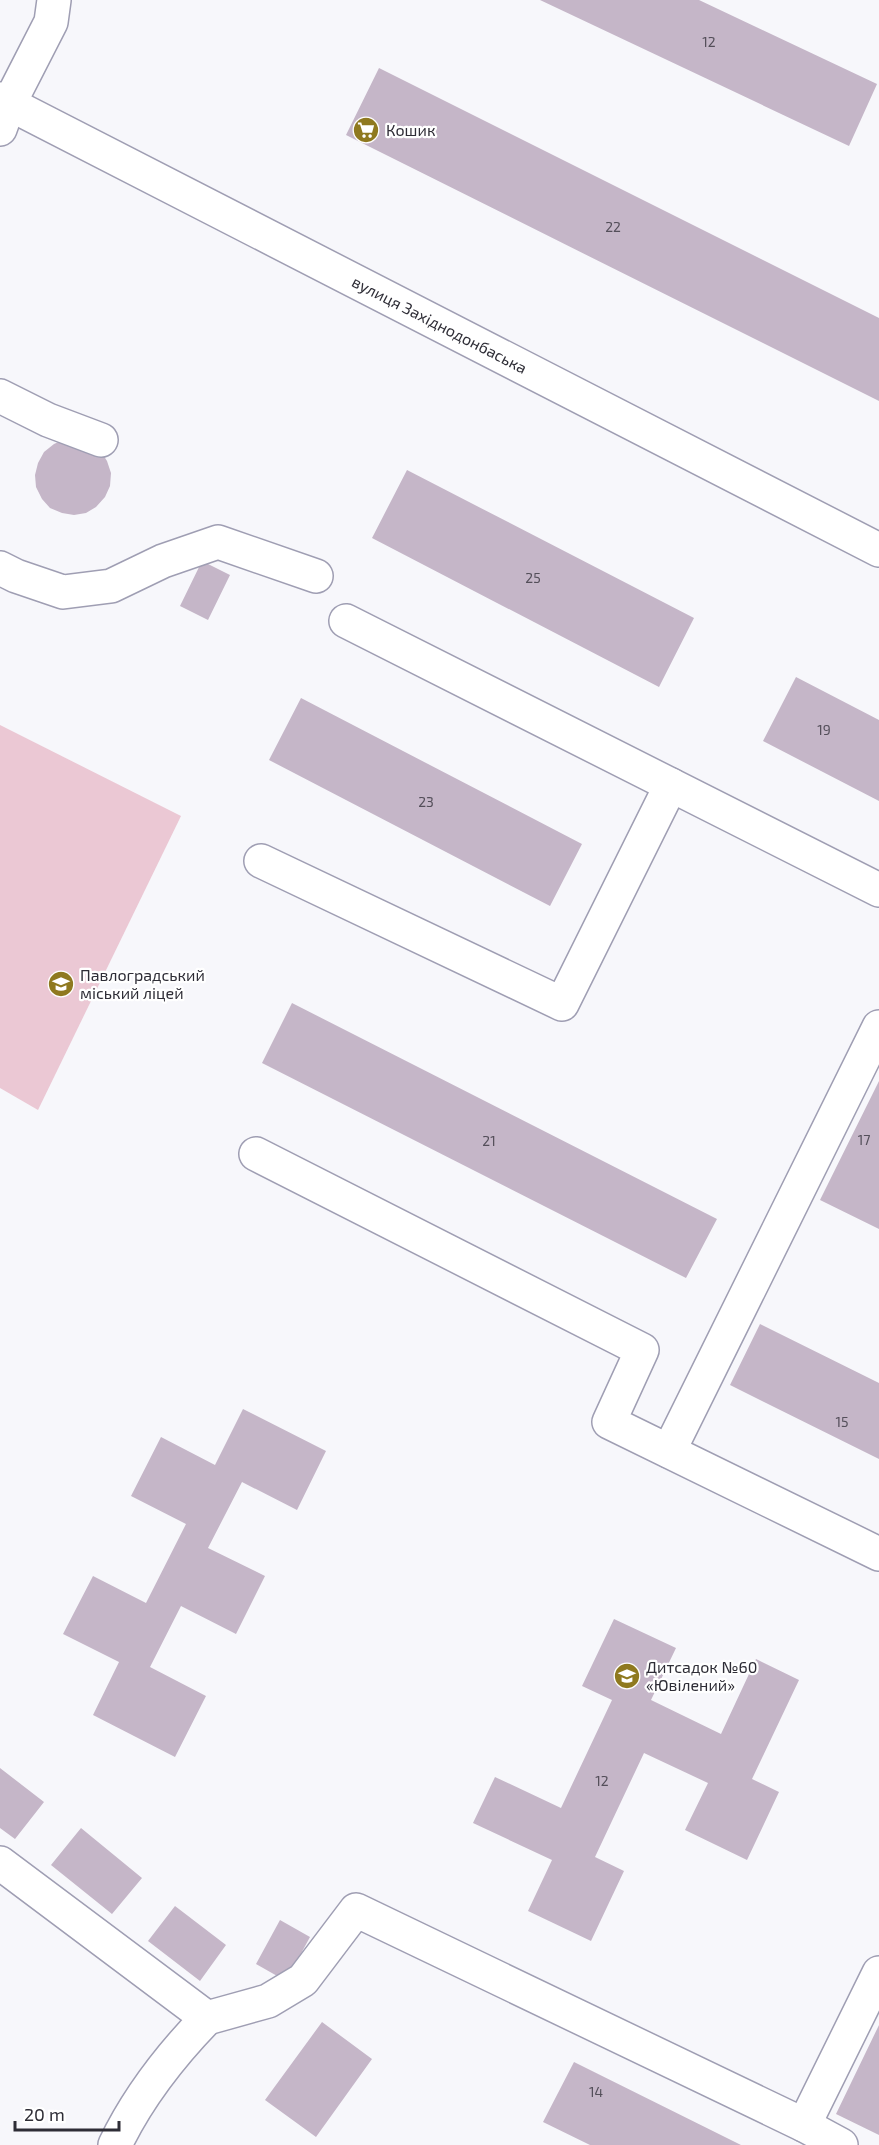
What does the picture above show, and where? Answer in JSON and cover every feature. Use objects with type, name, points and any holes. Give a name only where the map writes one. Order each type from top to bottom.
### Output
[{"type":"street","points":[[3,111],[51,22],[54,0]]},
{"type":"street","name":"вулиця Західнодонбаська","points":[[3,111],[879,550]]},
{"type":"street","points":[[0,396],[48,420],[101,440]]},
{"type":"street","points":[[0,568],[63,592],[111,586],[163,561],[218,542],[316,576]]},
{"type":"street","points":[[346,621],[879,890]]},
{"type":"street","points":[[261,861],[562,1004],[671,785]]},
{"type":"street","points":[[669,1451],[879,1027]]},
{"type":"street","points":[[256,1154],[642,1350],[609,1422],[879,1554]]},
{"type":"street","points":[[0,1863],[207,2018]]},
{"type":"street","points":[[115,2145],[130,2114],[169,2059],[207,2018],[267,2001],[303,1980],[356,1910],[804,2125],[841,2145]]},
{"type":"street","points":[[804,2125],[879,1973]]},
{"type":"shaded area","name":"Павлоградський міський ліцей","points":[[0,725],[181,816],[38,1110],[0,1088]]},
{"type":"building","points":[[540,0],[699,0],[877,84],[849,146]]},
{"type":"building","points":[[379,68],[879,318],[879,401],[346,135]]},
{"type":"building","points":[[65,439],[100,450],[111,473],[110,486],[105,497],[96,507],[86,513],[74,515],[50,508],[36,487],[35,475],[44,452]]},
{"type":"building","points":[[407,470],[694,618],[659,687],[372,538]]},
{"type":"building","points":[[202,561],[230,575],[208,620],[180,606]]},
{"type":"building","points":[[796,677],[879,720],[879,801],[763,741]]},
{"type":"building","points":[[301,698],[582,844],[550,906],[269,760]]},
{"type":"building","points":[[292,1003],[717,1219],[686,1278],[262,1063]]},
{"type":"building","points":[[879,1081],[879,1229],[820,1200]]},
{"type":"building","points":[[760,1324],[879,1383],[879,1459],[730,1385]]},
{"type":"building","points":[[243,1409],[326,1451],[297,1510],[242,1482],[208,1548],[265,1576],[236,1634],[181,1606],[150,1667],[206,1696],[175,1757],[93,1715],[119,1662],[63,1634],[93,1576],[146,1603],[186,1524],[131,1496],[161,1437],[215,1465]]},
{"type":"building","points":[[614,1619],[676,1648],[651,1700],[721,1734],[756,1659],[799,1680],[752,1779],[779,1792],[747,1860],[685,1830],[708,1783],[644,1753],[595,1857],[624,1871],[591,1941],[528,1911],[552,1860],[473,1823],[495,1777],[561,1808],[612,1700],[582,1686]]},
{"type":"building","points":[[0,1768],[44,1802],[15,1839],[0,1828]]},
{"type":"building","points":[[81,1828],[142,1878],[112,1914],[51,1865]]},
{"type":"building","points":[[175,1906],[226,1945],[200,1981],[148,1941]]},
{"type":"building","points":[[280,1920],[310,1937],[286,1981],[256,1964]]},
{"type":"building","points":[[322,2022],[372,2059],[316,2137],[265,2100]]},
{"type":"building","points":[[879,2025],[879,2135],[836,2114]]},
{"type":"building","points":[[574,2062],[741,2145],[590,2145],[543,2122]]},
{"type":"place","name":"Кошик","points":[[366,130]]},
{"type":"place","name":"Павлоградський міський ліцей","points":[[61,984]]},
{"type":"place","name":"Дитсадок №60 «Ювілений»","points":[[627,1676]]}]
